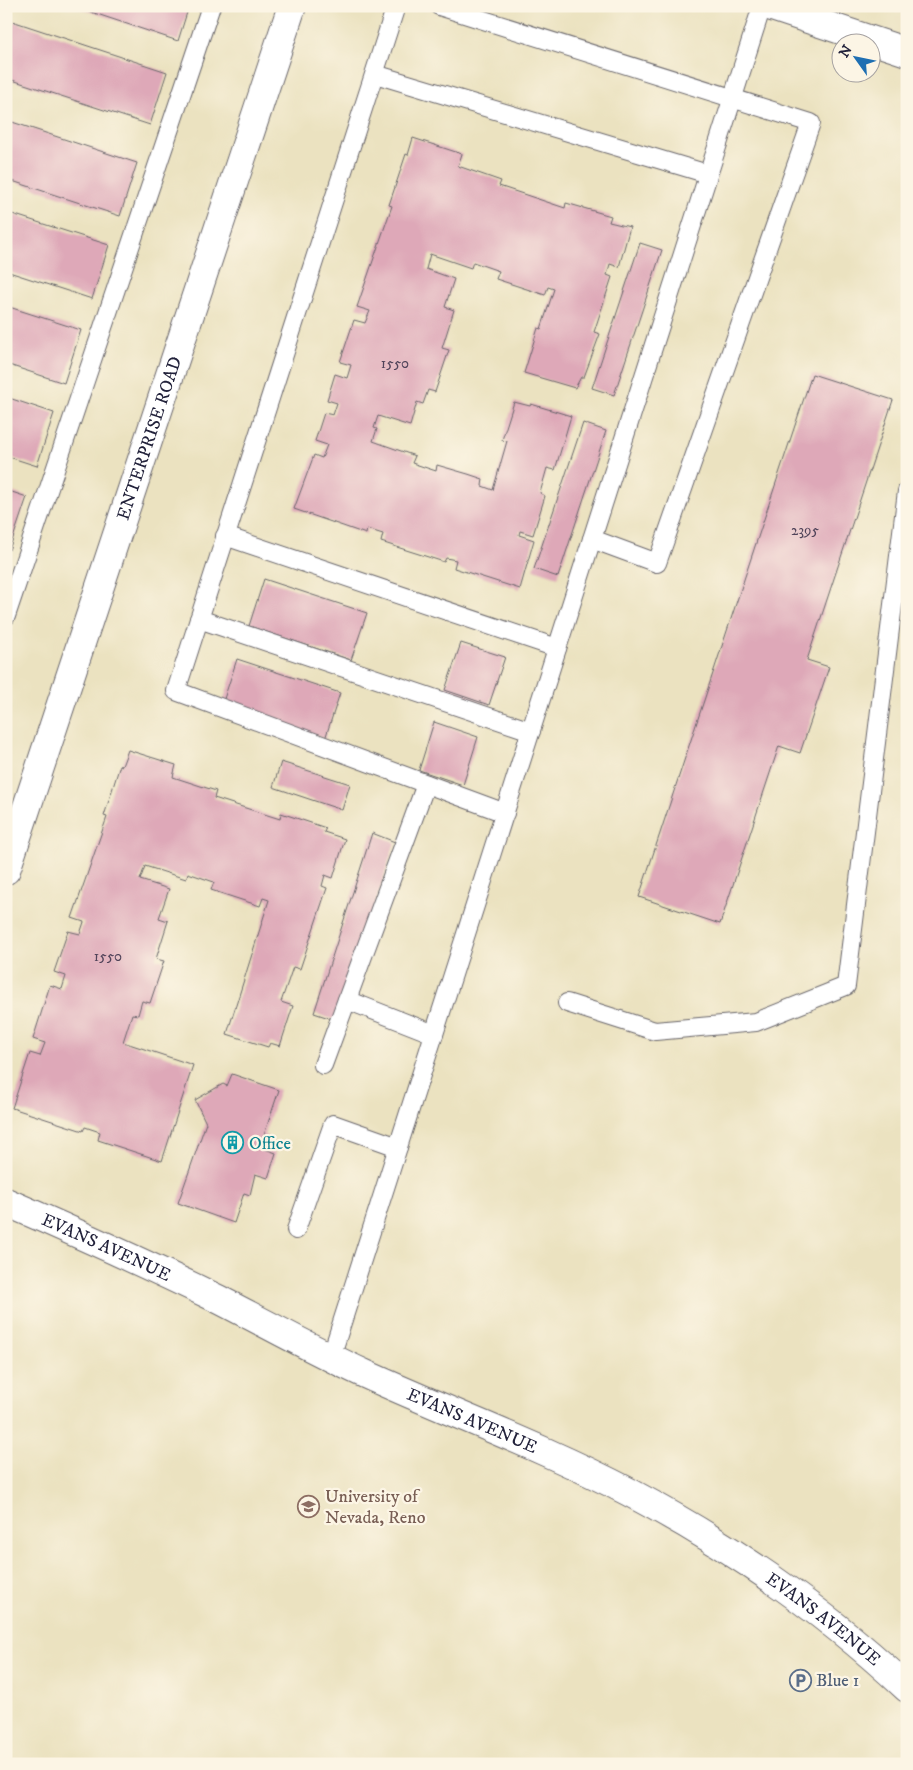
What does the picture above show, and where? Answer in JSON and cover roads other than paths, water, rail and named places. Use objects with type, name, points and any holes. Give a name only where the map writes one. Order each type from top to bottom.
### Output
[{"type":"street","name":"ENTERPRISE ROAD","points":[[6,870],[292,6]]},
{"type":"street","points":[[770,6],[907,52]]},
{"type":"street","name":"EVANS AVENUE","points":[[6,1202],[113,1249],[364,1374],[554,1456],[629,1493],[724,1548],[784,1588],[858,1646],[907,1688]]},
{"type":"lane","points":[[6,616],[211,6]]},
{"type":"lane","points":[[396,6],[176,691],[505,813]]},
{"type":"lane","points":[[439,6],[811,123],[658,563],[592,539]]},
{"type":"lane","points":[[331,1357],[762,6]]},
{"type":"lane","points":[[375,74],[708,174]]},
{"type":"lane","points":[[568,1003],[656,1031],[756,1022],[846,986],[907,491]]},
{"type":"lane","points":[[225,536],[557,648]]},
{"type":"lane","points":[[199,619],[531,731]]},
{"type":"lane","points":[[323,1065],[426,784]]},
{"type":"lane","points":[[347,1000],[434,1034]]},
{"type":"lane","points":[[296,1230],[333,1124],[398,1147]]},
{"type":"place","name":"Office","points":[[233,1143]]},
{"type":"place","name":"University of Nevada, Reno","points":[[309,1506]]},
{"type":"place","name":"Blue 1","points":[[800,1680]]}]
